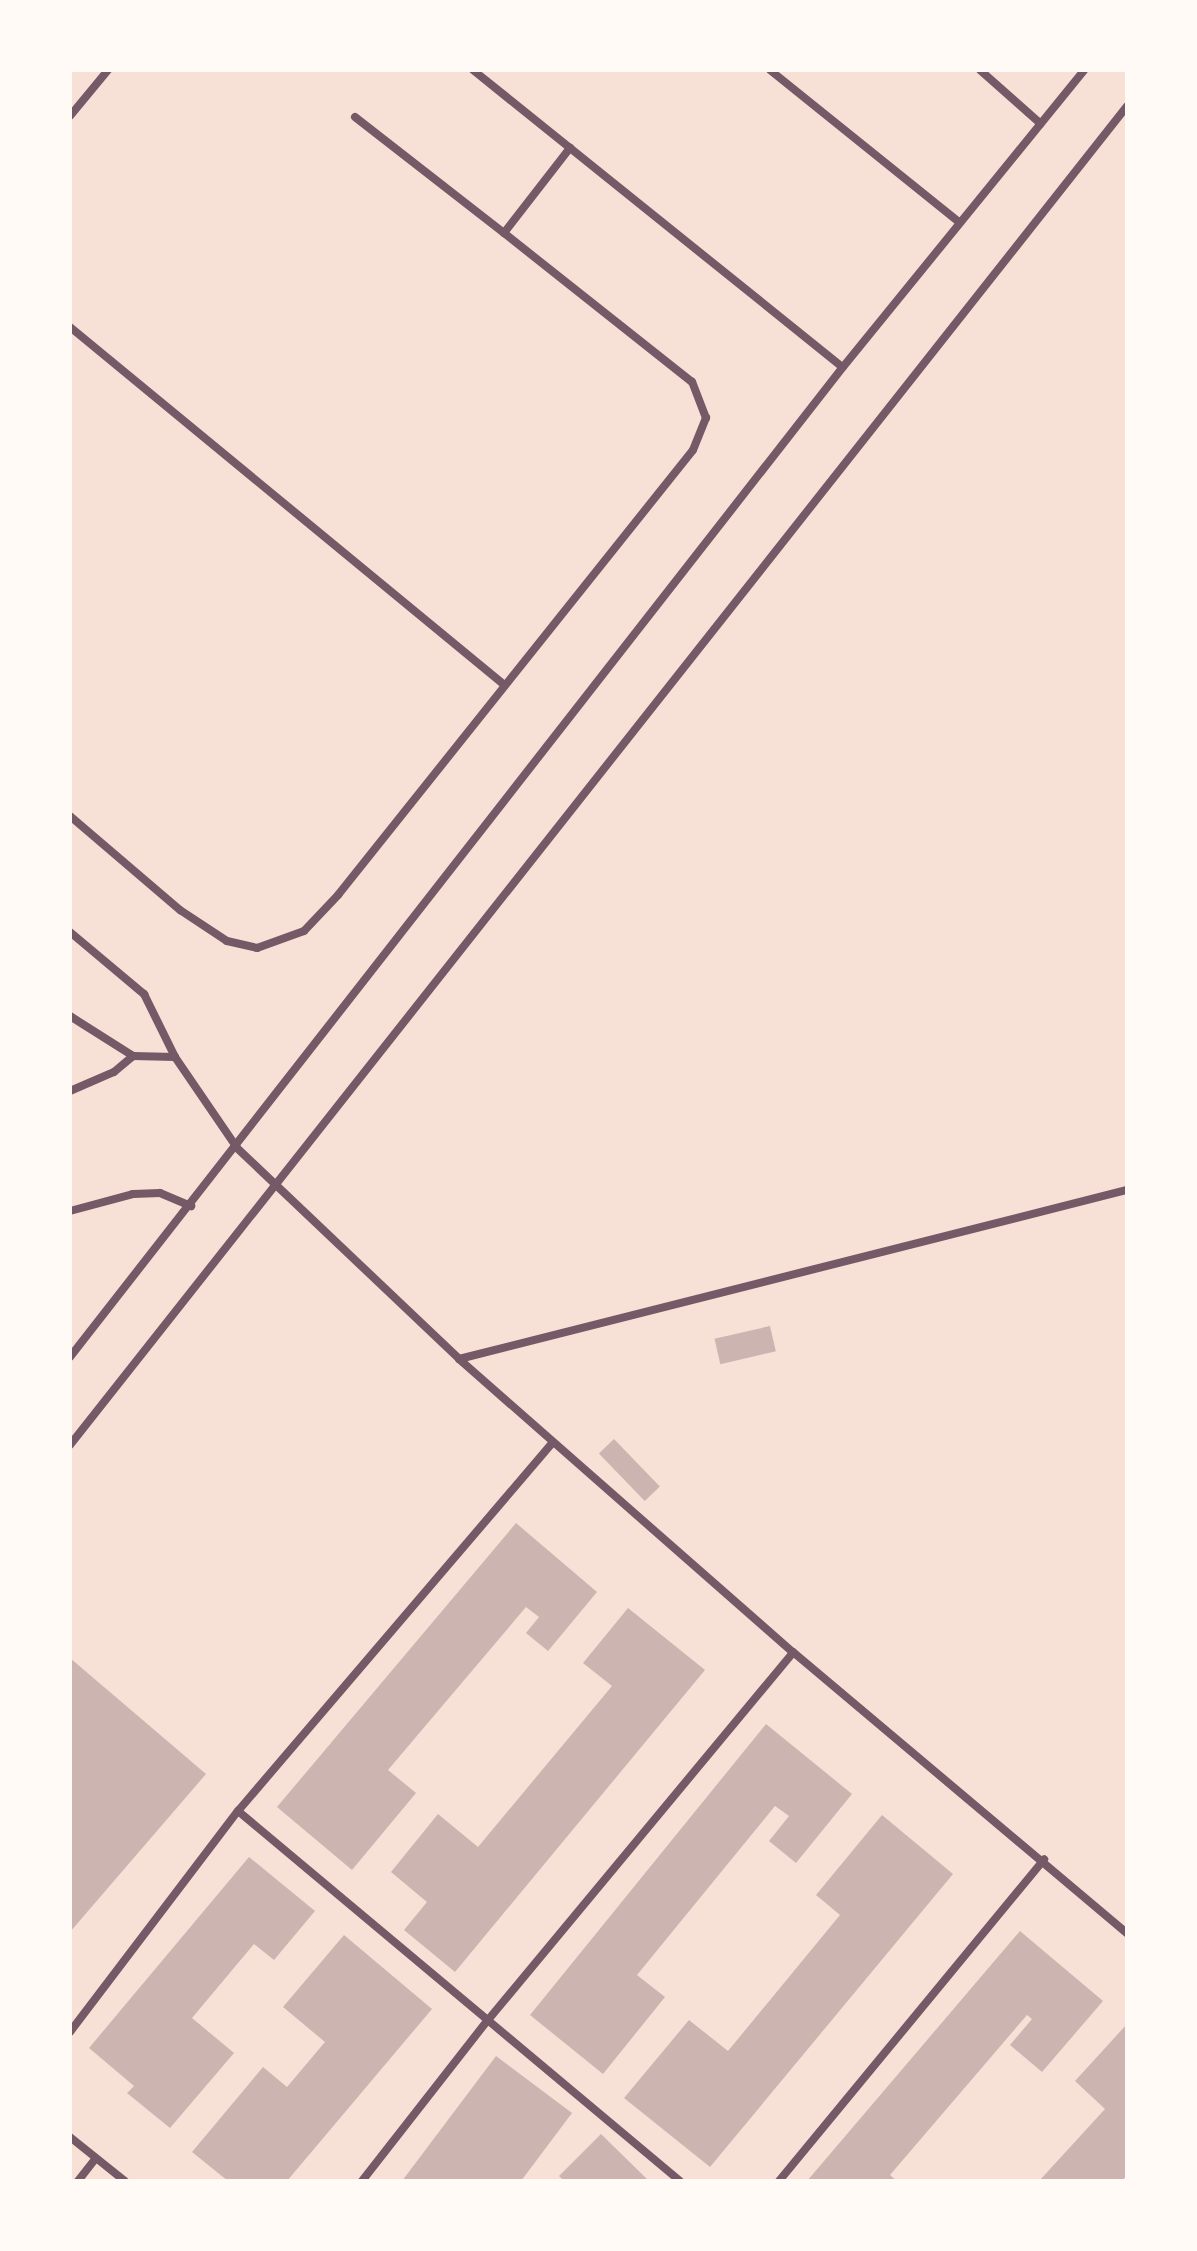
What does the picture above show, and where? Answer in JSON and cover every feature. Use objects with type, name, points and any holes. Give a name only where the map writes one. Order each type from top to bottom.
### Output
[{"type":"street","points":[[70,116],[108,70]]},
{"type":"street","points":[[473,70],[843,367]]},
{"type":"street","points":[[770,70],[959,222]]},
{"type":"street","points":[[980,70],[1041,124]]},
{"type":"street","points":[[70,1357],[237,1148],[843,367],[1084,70]]},
{"type":"street","points":[[70,1445],[276,1182],[603,775],[1127,106]]},
{"type":"street","points":[[70,816],[204,927],[245,948],[269,946],[304,931],[338,895],[502,683],[693,450],[706,418],[692,382],[669,359],[355,117]]},
{"type":"street","points":[[504,233],[570,148]]},
{"type":"street","points":[[70,327],[502,683]]},
{"type":"street","points":[[70,932],[144,994],[175,1057],[237,1148],[459,1359],[793,1652],[1044,1859],[1127,1933]]},
{"type":"street","points":[[70,1016],[133,1056],[175,1057]]},
{"type":"street","points":[[70,1091],[114,1072],[133,1056]]},
{"type":"street","points":[[459,1359],[1127,1190]]},
{"type":"street","points":[[70,1211],[133,1194],[160,1193],[191,1206]]},
{"type":"street","points":[[70,2032],[238,1811],[552,1443]]},
{"type":"street","points":[[362,2181],[488,2020],[793,1652]]},
{"type":"street","points":[[238,1811],[680,2181]]},
{"type":"street","points":[[779,2181],[1044,1859]]},
{"type":"street","points":[[70,2137],[125,2181]]},
{"type":"street","points":[[78,2181],[96,2158]]},
{"type":"building","points":[[770,1326],[776,1351],[720,1364],[714,1339]]},
{"type":"building","points":[[614,1439],[660,1486],[645,1501],[599,1454]]},
{"type":"building","points":[[516,1523],[597,1592],[548,1651],[526,1633],[539,1617],[526,1607],[388,1770],[416,1793],[352,1870],[277,1807]]},
{"type":"building","points":[[628,1608],[705,1670],[455,1972],[404,1930],[427,1902],[391,1872],[438,1814],[478,1847],[612,1686],[583,1663]]},
{"type":"building","points":[[70,1658],[206,1774],[70,1932]]},
{"type":"building","points":[[766,1724],[852,1794],[796,1863],[769,1841],[789,1816],[775,1806],[637,1975],[665,1997],[603,2074],[530,2015]]},
{"type":"building","points":[[882,1815],[953,1874],[710,2167],[624,2098],[689,2020],[728,2051],[840,1915],[816,1895]]},
{"type":"building","points":[[249,1857],[315,1911],[274,1960],[254,1944],[192,2018],[234,2053],[170,2128],[127,2093],[134,2086],[89,2048]]},
{"type":"building","points":[[1020,1931],[1103,2001],[1042,2072],[1010,2045],[1032,2019],[1027,2015],[890,2175],[897,2181],[807,2181]]},
{"type":"building","points":[[344,1935],[432,2009],[287,2181],[228,2181],[192,2152],[263,2067],[287,2087],[325,2042],[283,2007]]},
{"type":"building","points":[[1127,2024],[1127,2175],[1122,2181],[1039,2181],[1105,2109],[1075,2081]]},
{"type":"building","points":[[496,2056],[572,2113],[521,2181],[402,2181]]},
{"type":"building","points":[[601,2134],[649,2181],[564,2181],[559,2176]]}]
